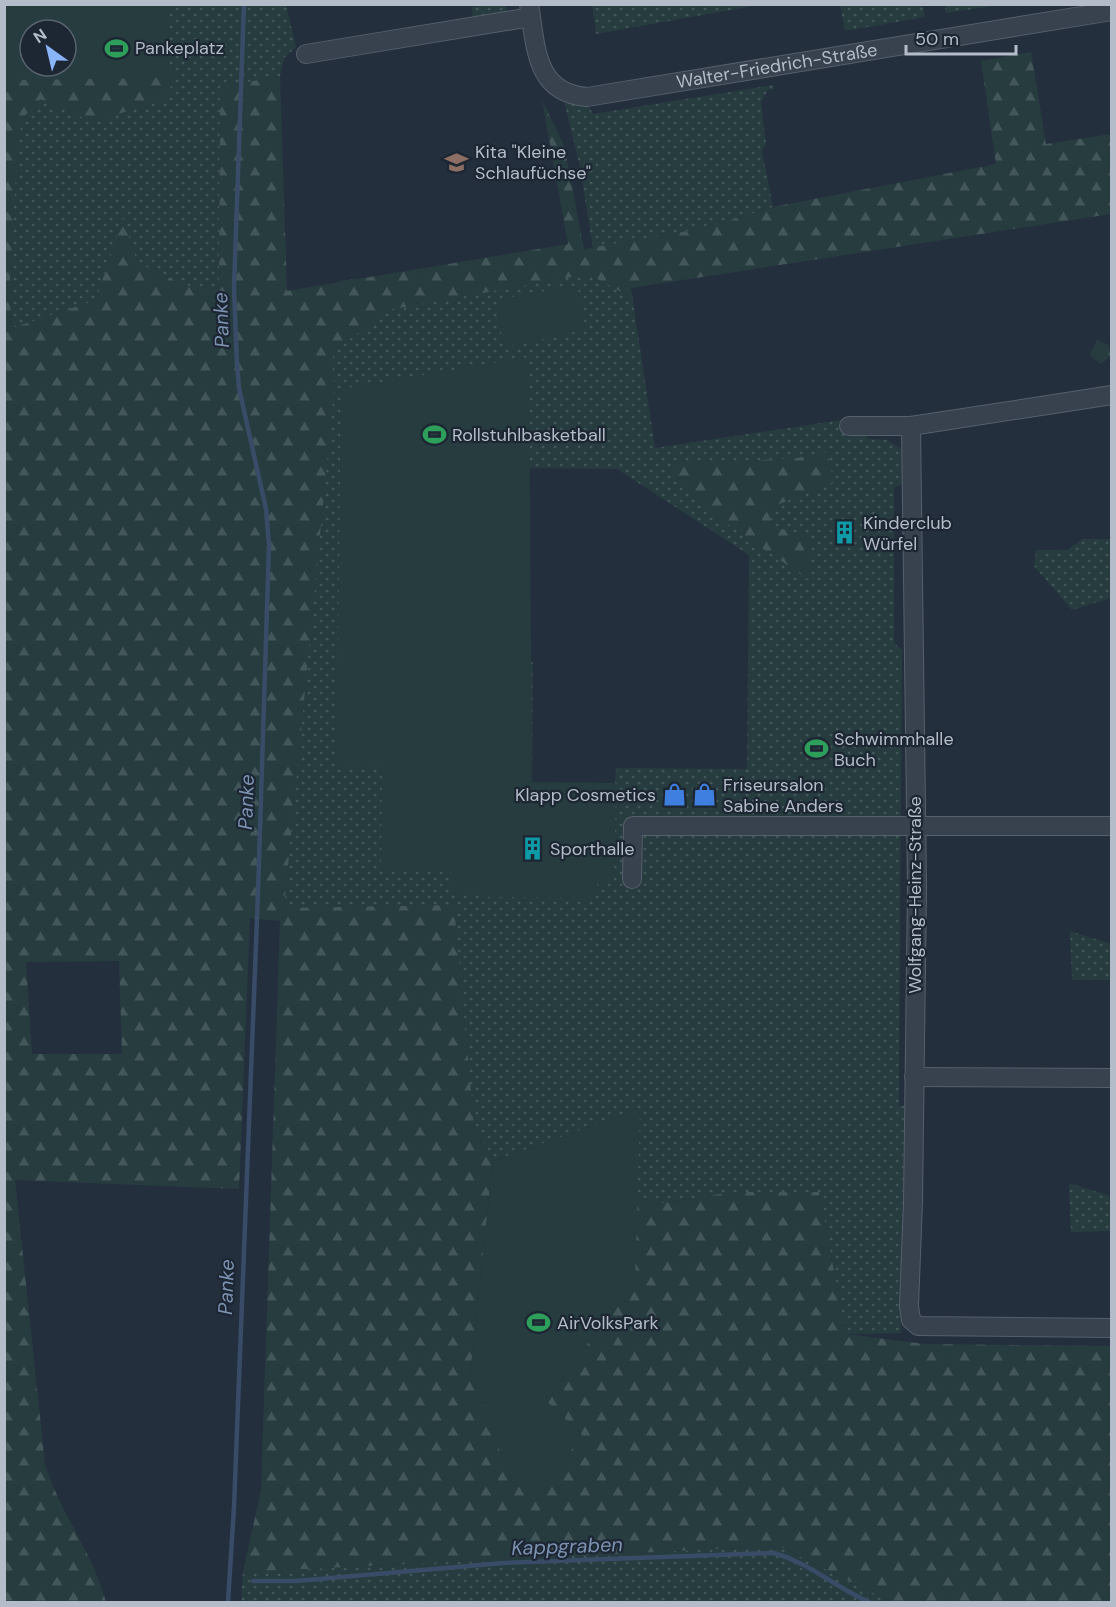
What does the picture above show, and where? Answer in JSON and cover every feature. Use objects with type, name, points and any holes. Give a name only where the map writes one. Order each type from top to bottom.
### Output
[{"type":"street","name":"Walter-Friedrich-Straße","points":[[306,54],[530,11],[546,77],[563,93],[588,97],[1112,11]]},
{"type":"street","points":[[849,426],[911,426],[1112,394]]},
{"type":"street","name":"Wolfgang-Heinz-Straße","points":[[911,426],[916,828],[909,1306],[911,1320],[918,1326],[1112,1328]]},
{"type":"street","points":[[632,879],[633,826],[916,828],[942,825],[1112,826]]},
{"type":"street","points":[[914,1077],[1112,1078]]},
{"type":"green space","points":[[592,4],[759,4],[759,5],[596,34]]},
{"type":"green space","points":[[945,4],[1000,4],[1000,5],[946,13]]},
{"type":"green space","points":[[4,5],[286,5],[296,47],[284,58],[280,76],[220,88],[219,289],[12,329],[4,195]]},
{"type":"green space","name":"Pankeplatz","points":[[4,5],[170,5],[168,70],[156,78],[5,80]]},
{"type":"green space","points":[[506,5],[507,12],[473,17],[472,7]]},
{"type":"green space","points":[[840,5],[923,5],[925,17],[845,31]]},
{"type":"green space","points":[[4,44],[18,56],[18,78],[78,78],[78,67],[154,69],[179,74],[162,100],[93,122],[40,99],[22,119],[17,154],[10,280],[11,323],[15,327],[96,300],[123,217],[137,262],[188,286],[209,290],[219,289],[220,87],[280,76],[287,291],[568,244],[542,100],[564,145],[584,249],[705,228],[773,207],[996,164],[981,61],[1031,52],[1046,144],[1111,134],[1111,214],[631,288],[627,295],[588,274],[388,310],[333,352],[334,390],[284,908],[454,905],[474,1124],[493,1161],[470,1376],[582,1435],[547,1402],[572,1364],[637,1195],[657,1204],[732,1192],[819,1192],[846,1334],[925,1344],[1111,1346],[1111,1602],[892,1602],[779,1546],[243,1572],[261,1490],[280,921],[250,918],[239,1189],[15,1180],[45,1464],[51,1482],[93,1567],[106,1602],[5,1602]],"holes":[[[119,961],[122,1054],[32,1054],[26,962]]]},
{"type":"green space","points":[[773,85],[774,89],[768,90],[761,102],[766,144],[762,151],[773,207],[705,228],[593,249],[580,167],[564,101],[587,103],[593,114]]},
{"type":"green space","points":[[570,253],[631,288],[655,448],[841,420],[859,420],[868,439],[887,440],[902,449],[903,484],[894,487],[894,643],[902,650],[899,1105],[904,1106],[901,1333],[846,1334],[819,1192],[732,1192],[656,1204],[637,1195],[639,1110],[493,1161],[474,1124],[455,923],[283,920],[339,281]],"holes":[[[527,468],[617,469],[749,555],[747,769],[616,768],[615,783],[532,783],[533,662],[524,661]]]},
{"type":"green space","points":[[574,286],[578,289],[585,325],[582,330],[518,345],[507,347],[503,345],[497,304],[499,299]]},
{"type":"green space","points":[[1097,340],[1109,345],[1110,348],[1109,356],[1100,364],[1090,355]]},
{"type":"green space","points":[[529,357],[532,782],[616,783],[614,883],[597,882],[599,894],[590,894],[590,898],[480,897],[479,893],[452,893],[452,870],[381,869],[382,766],[337,766],[341,389]]},
{"type":"green space","points":[[827,452],[834,482],[777,505],[769,524],[813,540],[808,579],[705,509],[678,484],[673,468],[683,461],[728,462],[797,458]]},
{"type":"green space","points":[[1083,539],[1111,539],[1111,598],[1072,610],[1034,566],[1036,550],[1067,550]]},
{"type":"green space","points":[[1070,931],[1111,944],[1111,980],[1072,980]]},
{"type":"green space","name":"AirVolksPark","points":[[640,1109],[635,1282],[572,1364],[547,1402],[582,1435],[549,1482],[512,1481],[470,1376],[493,1161]]},
{"type":"green space","points":[[1069,1183],[1110,1196],[1111,1231],[1071,1232]]},
{"type":"green space","points":[[779,1546],[892,1602],[241,1602],[243,1572]]},
{"type":"waterway","name":"Panke","points":[[228,1602],[234,1507],[258,893],[269,545],[266,509],[239,388],[237,364],[234,287],[244,4]]},
{"type":"waterway","name":"Kappgraben","points":[[253,1581],[296,1581],[503,1563],[774,1553],[811,1569],[869,1602]]},
{"type":"place","name":"Pankeplatz","points":[[117,48]]},
{"type":"place","name":"Kita \"Kleine Schlaufüchse\"","points":[[457,162]]},
{"type":"place","name":"Rollstuhlbasketball","points":[[434,435]]},
{"type":"place","name":"Kinderclub Würfel","points":[[845,533]]},
{"type":"place","name":"Schwimmhalle Buch","points":[[816,749]]},
{"type":"place","name":"Klapp Cosmetics","points":[[674,795]]},
{"type":"place","name":"Friseursalon Sabine Anders","points":[[705,795]]},
{"type":"place","name":"Sporthalle","points":[[532,849]]},
{"type":"place","name":"AirVolksPark","points":[[539,1323]]}]
